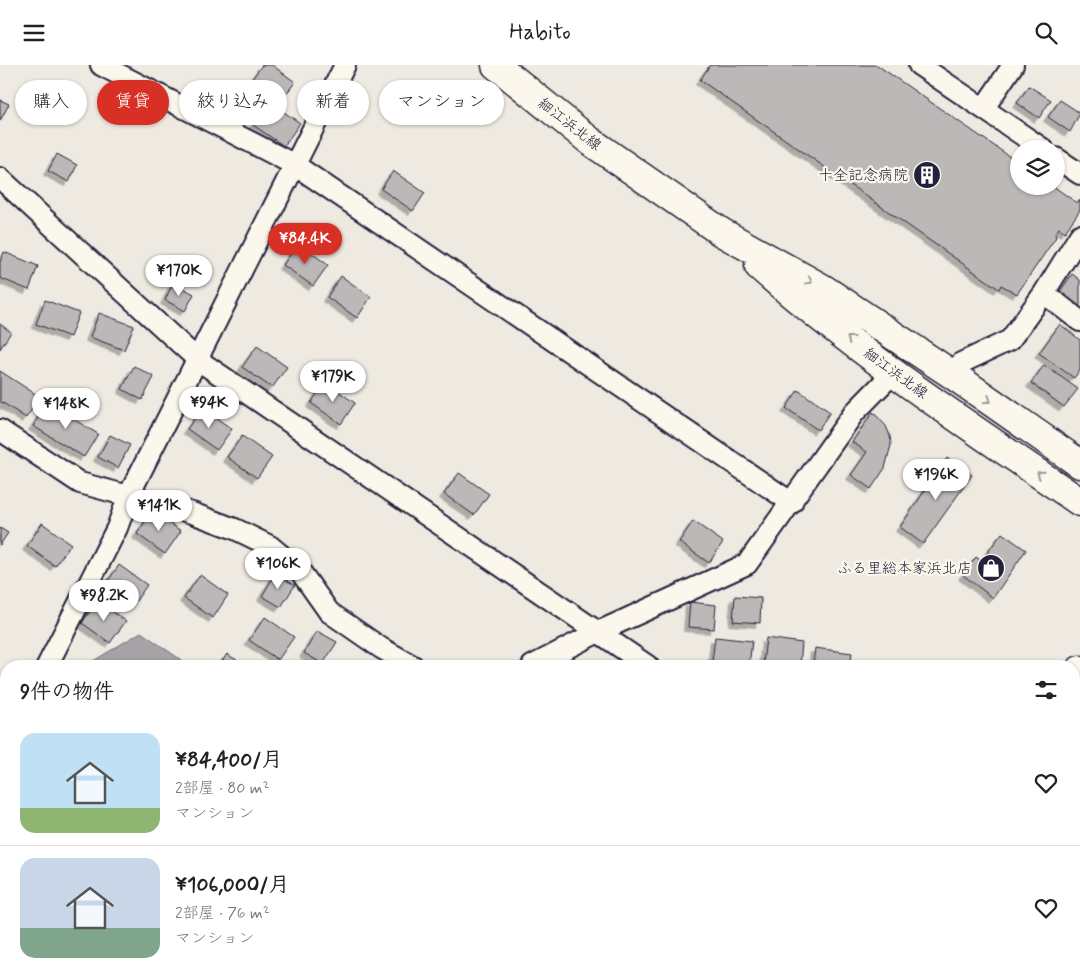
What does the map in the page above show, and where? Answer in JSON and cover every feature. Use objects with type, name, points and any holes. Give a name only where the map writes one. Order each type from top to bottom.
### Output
[{"type":"main road","name":"細江浜北線","points":[[496,65],[590,141],[721,232],[822,288],[953,375],[1080,464]]},
{"type":"main road","name":"細江浜北線","points":[[721,232],[793,296],[894,372],[1080,502]]},
{"type":"street","points":[[101,65],[295,165],[792,503]]},
{"type":"street","points":[[50,660],[117,528],[129,495],[345,65]]},
{"type":"street","points":[[919,65],[1030,140]]},
{"type":"street","points":[[984,108],[1013,65]]},
{"type":"street","points":[[1065,164],[1080,174]]},
{"type":"street","points":[[0,178],[198,360],[639,660]]},
{"type":"street","points":[[953,375],[961,363],[1010,341],[1044,293],[1080,235]]},
{"type":"street","points":[[1044,293],[1080,321]]},
{"type":"street","points":[[544,660],[598,632],[747,564],[854,413],[894,372]]},
{"type":"street","points":[[0,430],[80,483],[192,513],[235,529],[270,546],[300,571],[329,612],[381,648],[402,660]]},
{"type":"shaded area","points":[[141,632],[181,660],[95,660]]},
{"type":"building","points":[[262,65],[272,65],[295,82],[287,93],[287,80],[251,80]]},
{"type":"building","name":"十全記念病院","points":[[710,65],[877,65],[1010,157],[1010,195],[1065,194],[1077,203],[1080,200],[1080,210],[1065,232],[1059,228],[1055,234],[1056,237],[1017,294],[1001,285],[999,289],[700,80]]},
{"type":"building","points":[[1029,86],[1051,100],[1039,118],[1017,103]]},
{"type":"building","points":[[0,100],[9,104],[0,121]]},
{"type":"building","points":[[1060,100],[1080,113],[1070,132],[1048,117]]},
{"type":"building","points":[[287,114],[297,121],[299,125],[284,146],[253,125],[287,125]]},
{"type":"building","points":[[57,154],[77,165],[69,182],[48,171]]},
{"type":"building","points":[[393,171],[425,193],[413,211],[381,189]]},
{"type":"building","points":[[298,243],[328,265],[313,286],[283,265]]},
{"type":"building","points":[[4,252],[38,266],[29,290],[0,278],[0,262]]},
{"type":"building","points":[[1072,274],[1080,280],[1080,309],[1059,293]]},
{"type":"building","points":[[341,276],[371,297],[357,318],[327,297]]},
{"type":"building","points":[[173,283],[194,294],[185,311],[165,300]]},
{"type":"building","points":[[45,300],[79,313],[70,337],[36,324]]},
{"type":"building","points":[[99,313],[134,326],[124,350],[90,337]]},
{"type":"building","points":[[0,324],[11,332],[0,349]]},
{"type":"building","points":[[1060,324],[1080,340],[1080,370],[1074,378],[1039,353]]},
{"type":"building","points":[[257,346],[287,367],[272,388],[242,367]]},
{"type":"building","points":[[1044,365],[1078,389],[1064,407],[1031,383]]},
{"type":"building","points":[[134,366],[154,377],[142,400],[122,389]]},
{"type":"building","points":[[0,371],[40,397],[26,418],[0,401]]},
{"type":"building","points":[[325,382],[355,403],[341,424],[311,403]]},
{"type":"building","points":[[798,390],[830,412],[818,430],[786,408]]},
{"type":"building","points":[[47,403],[98,434],[84,457],[33,426]]},
{"type":"building","points":[[202,408],[232,429],[217,450],[187,429]]},
{"type":"building","points":[[873,412],[886,426],[891,445],[885,468],[871,489],[851,475],[867,452],[852,442]]},
{"type":"building","points":[[110,435],[130,445],[118,468],[98,457]]},
{"type":"building","points":[[242,436],[272,457],[257,478],[227,457]]},
{"type":"building","points":[[947,458],[972,475],[923,544],[900,527]]},
{"type":"building","points":[[459,473],[489,494],[474,515],[444,494]]},
{"type":"building","points":[[152,511],[181,531],[165,554],[137,534]]},
{"type":"building","points":[[693,521],[723,542],[709,563],[679,542]]},
{"type":"building","points":[[42,523],[71,544],[55,566],[27,546]]},
{"type":"building","points":[[0,528],[8,533],[0,545]]},
{"type":"building","name":"ふる里総本家浜北店","points":[[1002,533],[1026,550],[993,598],[963,575],[976,557],[981,561]]},
{"type":"building","points":[[119,565],[147,585],[131,608],[103,588]]},
{"type":"building","points":[[275,574],[295,585],[281,607],[262,596]]},
{"type":"building","points":[[200,575],[228,595],[213,618],[184,598]]},
{"type":"building","points":[[735,596],[761,598],[760,623],[733,621]]},
{"type":"building","points":[[97,601],[126,621],[110,643],[82,623]]},
{"type":"building","points":[[690,602],[716,605],[714,629],[688,627]]},
{"type":"building","points":[[265,617],[294,637],[278,660],[249,640]]},
{"type":"building","points":[[317,631],[337,642],[326,660],[316,660],[304,653]]},
{"type":"building","points":[[715,637],[752,641],[750,660],[712,660]]},
{"type":"building","points":[[766,638],[802,643],[801,660],[763,660]]},
{"type":"building","points":[[815,648],[852,653],[851,660],[814,660]]},
{"type":"building","points":[[227,654],[236,660],[223,660]]},
{"type":"place","name":"十全記念病院","points":[[927,175]]},
{"type":"place","name":"ふる里総本家浜北店","points":[[991,568]]}]
